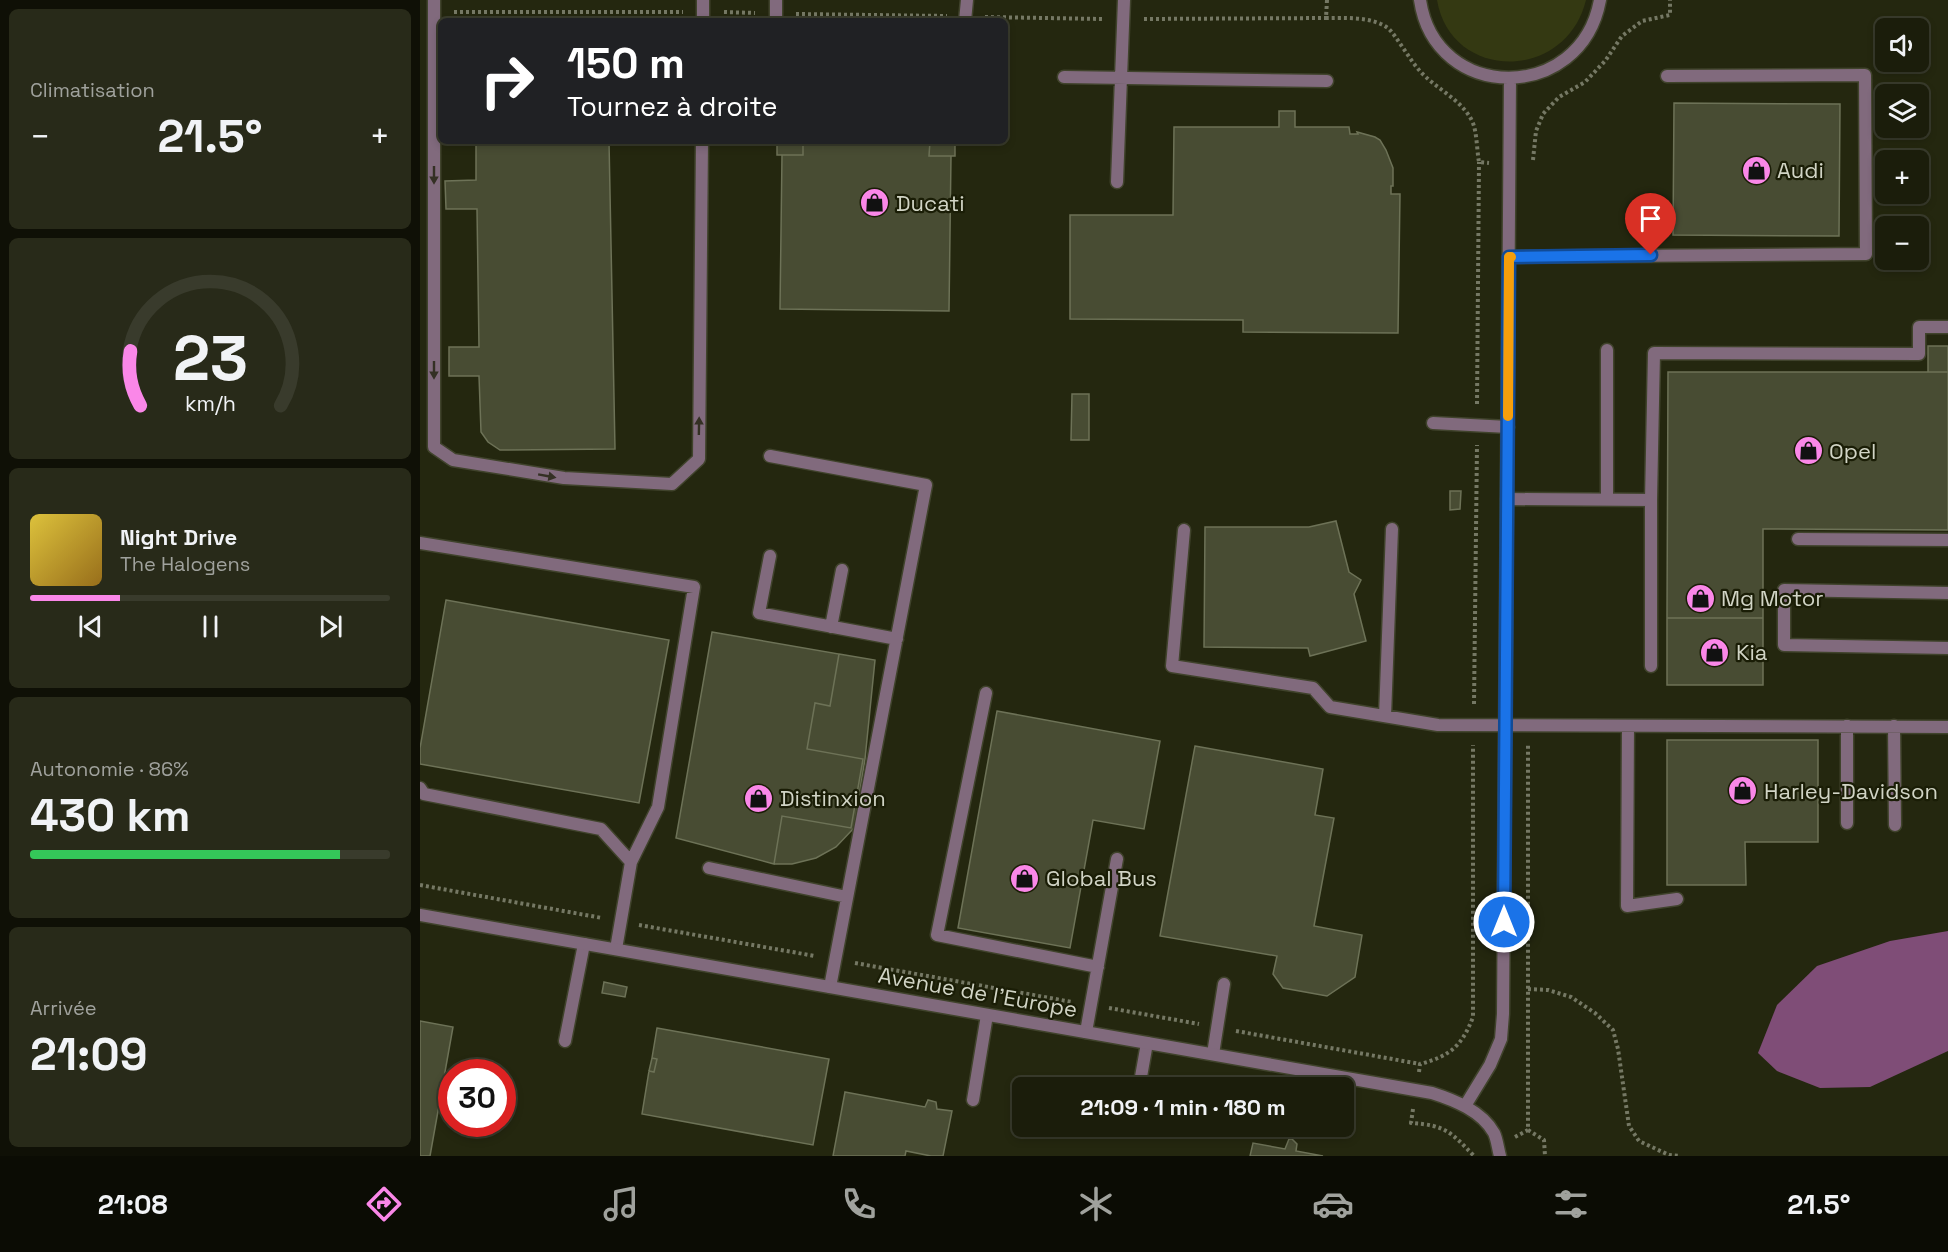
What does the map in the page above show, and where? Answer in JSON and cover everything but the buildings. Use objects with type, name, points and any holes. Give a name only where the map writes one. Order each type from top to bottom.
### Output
[{"type":"street","points":[[776,0],[776,17]]},
{"type":"street","points":[[965,18],[967,0]]},
{"type":"street","points":[[1117,182],[1124,0]]},
{"type":"street","points":[[1420,0],[1422,14],[1435,40],[1455,61],[1481,74],[1510,79],[1538,74],[1563,61],[1584,42],[1597,16],[1600,0]]},
{"type":"street","points":[[434,6],[438,54],[434,447],[453,460],[564,478],[672,484],[699,459],[702,144]]},
{"type":"street","points":[[1509,257],[1866,254],[1865,75],[1667,76]]},
{"type":"street","points":[[1064,77],[1327,81]]},
{"type":"street","points":[[1465,1106],[1490,1065],[1501,1039],[1510,79]]},
{"type":"street","points":[[1652,666],[1651,500],[1654,353],[1919,354],[1920,327],[1948,327]]},
{"type":"street","points":[[1607,350],[1607,500]]},
{"type":"street","points":[[1434,423],[1508,426]]},
{"type":"street","points":[[770,456],[926,485],[830,987]]},
{"type":"street","points":[[1507,499],[1651,500]]},
{"type":"street","points":[[1385,716],[1392,529]]},
{"type":"street","points":[[1184,530],[1172,666],[1314,688],[1330,707],[1438,725],[1948,727]]},
{"type":"street","points":[[1798,539],[1948,540]]},
{"type":"street","points":[[420,543],[694,587],[658,807],[631,862],[616,949]]},
{"type":"street","points":[[770,556],[759,613],[897,639]]},
{"type":"street","points":[[831,627],[842,570]]},
{"type":"street","points":[[1948,593],[1784,590],[1784,645],[1948,648]]},
{"type":"street","points":[[986,693],[937,935],[1098,967]]},
{"type":"street","points":[[1629,726],[1627,906],[1677,899]]},
{"type":"street","points":[[1847,726],[1847,824]]},
{"type":"street","points":[[1894,726],[1895,825]]},
{"type":"street","points":[[420,788],[424,794],[601,829],[631,862]]},
{"type":"street","points":[[1086,1032],[1117,859]]},
{"type":"street","points":[[709,867],[848,897]]},
{"type":"street","name":"Avenue de l'Europe","points":[[420,915],[1432,1093],[1465,1106],[1494,1133],[1499,1151]]},
{"type":"street","points":[[565,1041],[584,944]]},
{"type":"street","points":[[1213,1054],[1224,984]]},
{"type":"street","points":[[973,1100],[987,1015]]},
{"type":"street","points":[[1141,1077],[1147,1043]]},
{"type":"path","points":[[1326,18],[1327,0]]},
{"type":"path","points":[[1479,162],[1532,164],[1536,131],[1543,114],[1559,97],[1585,82],[1605,62],[1622,36],[1642,21],[1670,15],[1670,0]]},
{"type":"path","points":[[434,6],[703,11],[776,17],[870,18]]},
{"type":"path","points":[[420,885],[1420,1064],[1449,1054],[1462,1041],[1473,1017],[1473,725],[1479,162],[1474,124],[1463,108],[1426,78],[1409,59],[1389,29],[1375,22],[1326,18],[1008,19]]},
{"type":"path","points":[[1528,725],[1528,1130]]},
{"type":"path","points":[[1503,987],[1548,990],[1571,997],[1595,1013],[1613,1030],[1618,1049],[1629,1126],[1639,1141],[1669,1155],[1680,1156]]},
{"type":"path","points":[[1420,1064],[1411,1123],[1443,1128],[1458,1138],[1474,1156],[1499,1151],[1528,1130]]},
{"type":"path","points":[[1528,1130],[1544,1140],[1545,1156]]},
{"type":"green space","points":[[1437,0],[1586,0],[1574,27],[1556,46],[1534,58],[1509,62],[1485,58],[1463,46],[1447,27]]},
{"type":"shaded area","points":[[1948,931],[1948,1051],[1870,1087],[1820,1088],[1777,1071],[1758,1053],[1777,1005],[1817,966],[1890,941]]},
{"type":"slow traffic","points":[[1508,416],[1509,257],[1511,257]]},
{"type":"place","name":"Audi","points":[[1756,170]]},
{"type":"place","name":"Ducati","points":[[875,203]]},
{"type":"place","name":"Opel","points":[[1808,451]]},
{"type":"place","name":"Mg Motor","points":[[1700,598]]},
{"type":"place","name":"Kia","points":[[1715,652]]},
{"type":"place","name":"Harley-Davidson","points":[[1743,791]]},
{"type":"place","name":"Distinxion","points":[[759,798]]},
{"type":"place","name":"Global Bus","points":[[1025,878]]},
{"type":"route","points":[[1504,922],[1509,257],[1651,255]]}]
